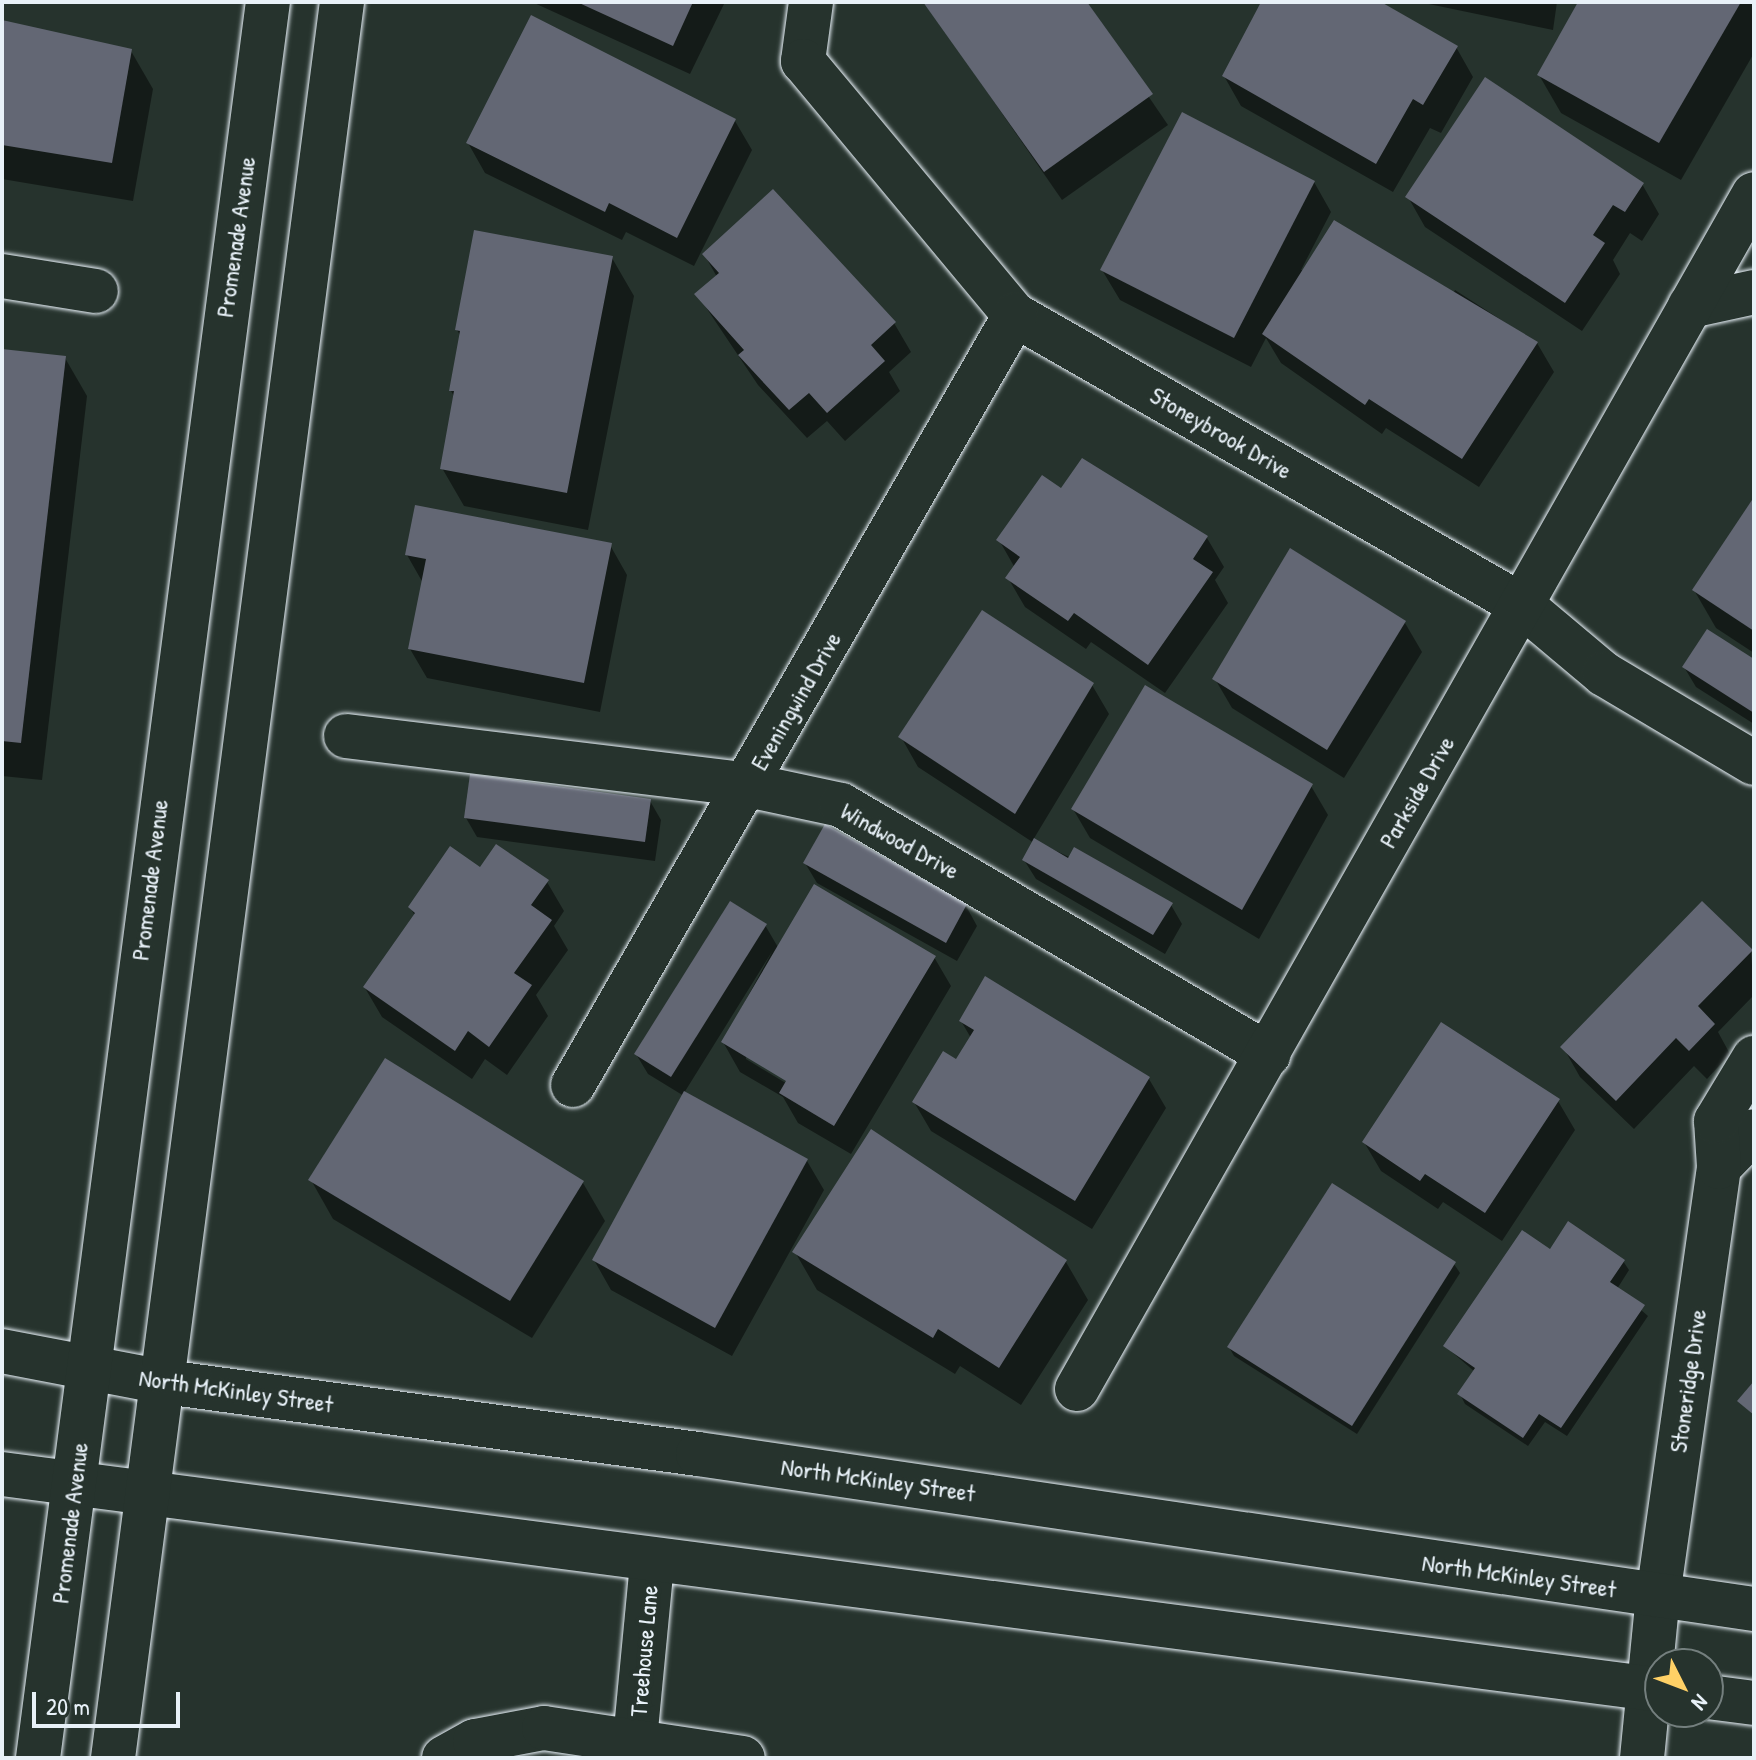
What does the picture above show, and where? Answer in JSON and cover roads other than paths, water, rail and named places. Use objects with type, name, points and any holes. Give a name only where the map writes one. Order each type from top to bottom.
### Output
[{"type":"main road","name":"Promenade Avenue","points":[[38,1758],[77,1483],[87,1367],[268,2]]},
{"type":"main road","points":[[113,1758],[149,1492],[158,1381],[342,2]]},
{"type":"main road","name":"Stoneybrook Drive","points":[[811,2],[803,61],[1015,315],[1523,606],[1604,674],[1754,763]]},
{"type":"main road","name":"Parkside Drive","points":[[1077,1389],[1754,194]]},
{"type":"main road","points":[[2,276],[96,291]]},
{"type":"main road","points":[[1690,306],[1754,292]]},
{"type":"main road","name":"Eveningwind Drive","points":[[573,1085],[748,785],[1015,315]]},
{"type":"main road","name":"Windwood Drive","points":[[346,736],[748,785],[841,805],[1268,1055]]},
{"type":"main road","name":"Stoneridge Drive","points":[[1656,1648],[1658,1596],[1719,1167],[1716,1121],[1754,1058]]},
{"type":"main road","points":[[1719,1167],[1754,1131]]},
{"type":"main road","name":"North McKinley Street","points":[[2,1351],[158,1381],[698,1454],[1754,1609]]},
{"type":"main road","points":[[2,1474],[149,1492],[223,1507],[1644,1689]]},
{"type":"main road","name":"Treehouse Lane","points":[[635,1740],[652,1562]]},
{"type":"main road","points":[[1724,1699],[1754,1703]]},
{"type":"main road","name":"Treehouse Lane","points":[[444,1758],[475,1741],[544,1728],[743,1758]]},
{"type":"main road","name":"Stoneridge Drive","points":[[1642,1758],[1647,1728]]}]
